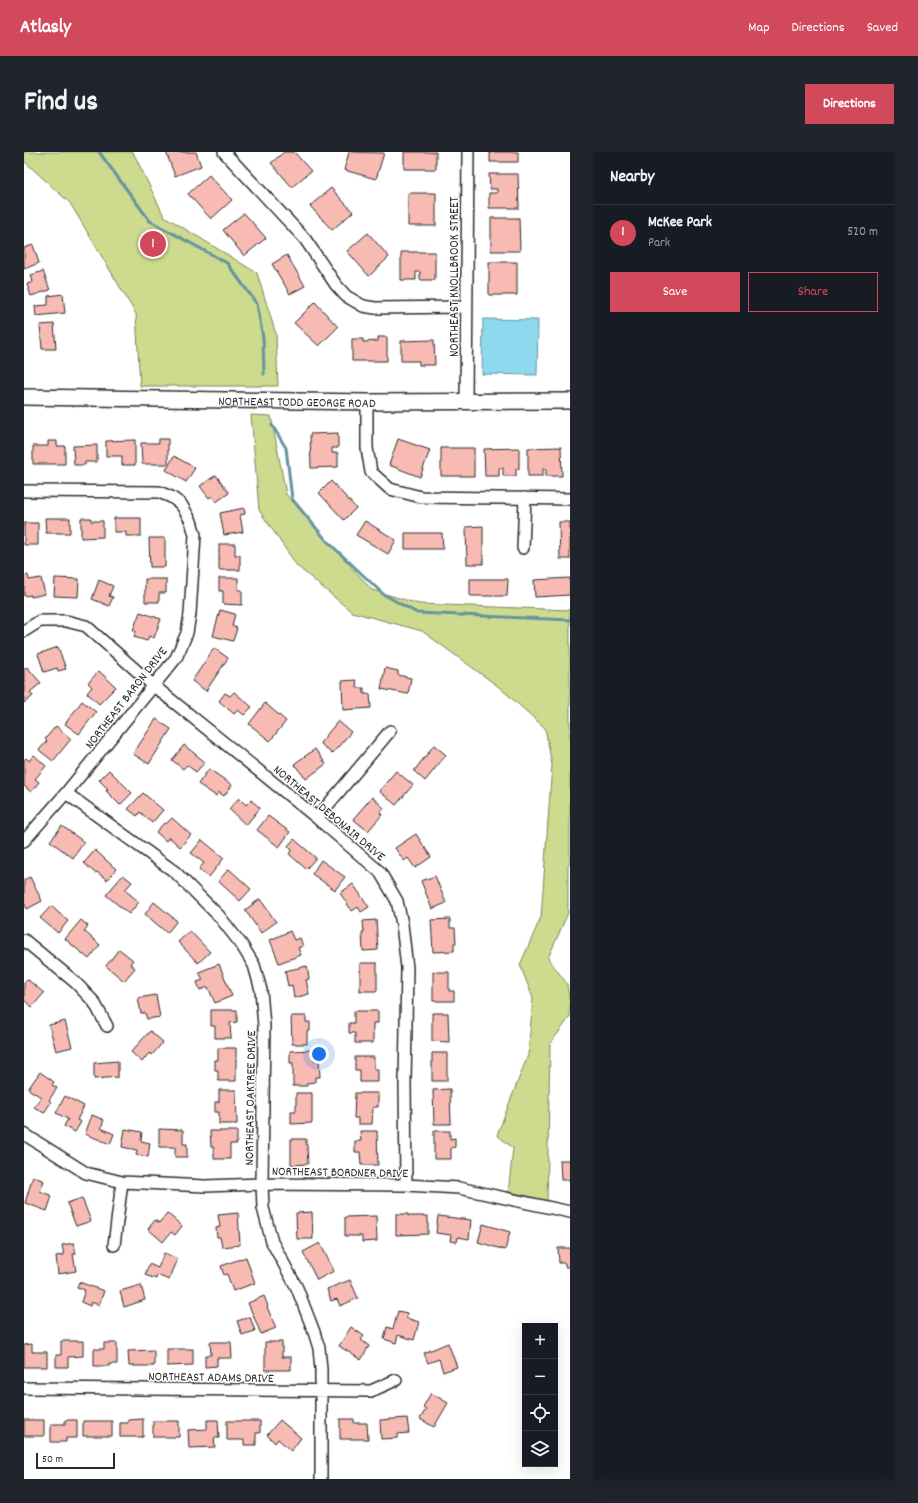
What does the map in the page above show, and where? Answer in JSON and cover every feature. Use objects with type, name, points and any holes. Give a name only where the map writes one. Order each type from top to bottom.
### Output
[{"type":"main road","name":"NORTHEAST TODD GEORGE ROAD","points":[[24,397],[367,402],[570,401]]},
{"type":"street","points":[[224,152],[306,239],[336,285],[353,301],[363,306],[375,308],[466,307]]},
{"type":"street","name":"NORTHEAST KNOLLBROOK STREET","points":[[466,402],[468,152]]},
{"type":"street","points":[[367,402],[367,448],[371,472],[390,490],[421,497],[570,499]]},
{"type":"street","name":"NORTHEAST BARON DRIVE","points":[[24,491],[159,492],[171,497],[181,504],[191,521],[195,535],[190,614],[187,633],[176,658],[66,793],[24,841]]},
{"type":"street","points":[[523,548],[525,498]]},
{"type":"street","name":"NORTHEAST DEBONAIR DRIVE","points":[[24,631],[40,621],[66,621],[86,626],[154,686],[317,818],[380,872],[397,901],[402,924],[407,968],[405,1075],[406,1185]]},
{"type":"street","points":[[317,818],[390,731]]},
{"type":"street","name":"NORTHEAST OAKTREE DRIVE","points":[[66,793],[175,872],[219,916],[241,944],[254,964],[261,990],[264,1026],[263,1208],[272,1242],[297,1288],[318,1342],[321,1369],[322,1479]]},
{"type":"street","points":[[24,940],[75,982],[94,1002],[107,1026]]},
{"type":"street","name":"NORTHEAST BORDNER DRIVE","points":[[24,1134],[86,1173],[122,1182],[198,1186],[262,1184],[406,1185],[459,1188],[570,1212]]},
{"type":"street","points":[[114,1246],[122,1182]]},
{"type":"street","name":"NORTHEAST ADAMS DRIVE","points":[[24,1388],[372,1391],[396,1380]]},
{"type":"green space","points":[[24,152],[133,152],[164,216],[257,273],[276,334],[278,386],[140,386],[136,314],[70,203],[24,161]]},
{"type":"green space","points":[[251,415],[271,416],[286,494],[372,590],[419,604],[570,610],[570,863],[568,866],[568,913],[548,958],[567,984],[570,1017],[550,1044],[547,1205],[508,1194],[513,1148],[497,1135],[528,1055],[533,998],[520,965],[541,917],[552,765],[545,728],[499,687],[422,631],[352,612],[297,566],[259,510]]},
{"type":"water","points":[[483,319],[538,320],[537,375],[482,374]]},
{"type":"building","points":[[166,152],[196,152],[201,166],[175,176]]},
{"type":"building","points":[[284,152],[294,152],[311,171],[292,187],[271,163]]},
{"type":"building","points":[[349,152],[384,153],[376,179],[344,170]]},
{"type":"building","points":[[404,152],[436,152],[436,169],[404,169]]},
{"type":"building","points":[[490,152],[518,152],[518,162],[490,162]]},
{"type":"building","points":[[489,174],[518,174],[519,208],[489,208],[489,193],[497,193],[497,189],[490,189]]},
{"type":"building","points":[[209,175],[232,200],[211,219],[188,194]]},
{"type":"building","points":[[331,188],[353,212],[332,230],[310,206]]},
{"type":"building","points":[[408,193],[436,193],[436,226],[408,226]]},
{"type":"building","points":[[244,213],[266,238],[244,256],[223,230]]},
{"type":"building","points":[[491,218],[519,218],[520,251],[491,251]]},
{"type":"building","points":[[368,233],[389,257],[369,276],[347,251]]},
{"type":"building","points":[[33,245],[39,263],[24,269],[24,248]]},
{"type":"building","points":[[401,252],[435,252],[435,280],[420,280],[420,272],[416,272],[416,280],[401,280]]},
{"type":"building","points":[[287,255],[305,286],[290,294],[272,264]]},
{"type":"building","points":[[489,262],[517,262],[517,295],[489,295]]},
{"type":"building","points":[[43,271],[50,290],[31,296],[27,284],[33,282],[31,275]]},
{"type":"building","points":[[63,294],[65,313],[36,316],[35,306],[48,305],[48,296]]},
{"type":"building","points":[[315,302],[338,327],[319,346],[294,323]]},
{"type":"building","points":[[54,324],[56,349],[42,349],[40,325]]},
{"type":"building","points":[[378,337],[387,337],[387,361],[352,361],[352,339],[363,339],[363,342],[378,341]]},
{"type":"building","points":[[434,340],[435,365],[419,365],[419,361],[401,361],[401,341]]},
{"type":"building","points":[[338,433],[338,448],[332,448],[332,453],[338,453],[338,467],[311,468],[310,434]]},
{"type":"building","points":[[159,439],[168,439],[168,464],[142,464],[141,443],[159,443]]},
{"type":"building","points":[[398,439],[430,450],[420,477],[389,465]]},
{"type":"building","points":[[135,440],[135,465],[122,465],[122,456],[106,456],[106,441]]},
{"type":"building","points":[[48,441],[57,441],[57,446],[65,446],[65,464],[33,464],[33,446],[48,446]]},
{"type":"building","points":[[97,445],[97,462],[85,462],[85,465],[74,465],[73,446]]},
{"type":"building","points":[[561,447],[562,476],[546,476],[546,469],[543,469],[543,476],[528,476],[528,448]]},
{"type":"building","points":[[441,448],[474,448],[474,476],[441,476]]},
{"type":"building","points":[[519,448],[519,469],[516,469],[516,476],[503,476],[503,468],[499,468],[499,476],[485,476],[484,449]]},
{"type":"building","points":[[174,456],[195,468],[186,482],[166,470]]},
{"type":"building","points":[[216,475],[229,493],[216,502],[212,496],[209,498],[200,486]]},
{"type":"building","points":[[331,481],[356,508],[344,520],[319,493]]},
{"type":"building","points":[[244,508],[245,514],[240,515],[243,532],[224,535],[220,513]]},
{"type":"building","points":[[45,518],[70,518],[70,533],[46,533]]},
{"type":"building","points":[[81,518],[91,518],[91,521],[103,521],[103,537],[81,538]]},
{"type":"building","points":[[114,518],[141,518],[141,536],[126,536],[126,532],[114,532]]},
{"type":"building","points":[[365,521],[396,540],[388,554],[356,535]]},
{"type":"building","points":[[559,522],[570,522],[570,559],[560,559]]},
{"type":"building","points":[[24,523],[38,523],[38,545],[24,545]]},
{"type":"building","points":[[483,526],[483,564],[467,564],[466,527]]},
{"type":"building","points":[[405,533],[442,533],[443,549],[405,549]]},
{"type":"building","points":[[149,538],[165,538],[165,567],[150,567]]},
{"type":"building","points":[[219,544],[235,544],[235,555],[240,555],[240,570],[219,570]]},
{"type":"building","points":[[28,575],[29,580],[41,578],[45,594],[31,597],[31,595],[24,596],[24,576]]},
{"type":"building","points":[[55,578],[79,579],[78,597],[54,596]]},
{"type":"building","points":[[219,578],[238,578],[238,590],[242,590],[242,605],[223,604],[223,591],[219,591]]},
{"type":"building","points":[[570,578],[570,595],[535,597],[534,580]]},
{"type":"building","points":[[145,579],[166,579],[166,593],[159,593],[159,602],[145,602]]},
{"type":"building","points":[[470,579],[508,579],[507,596],[470,596]]},
{"type":"building","points":[[99,580],[113,586],[109,596],[113,597],[109,606],[92,599]]},
{"type":"building","points":[[220,610],[235,614],[232,626],[237,628],[233,641],[213,636]]},
{"type":"building","points":[[140,612],[161,619],[154,638],[149,636],[147,641],[134,637],[136,631],[133,630]]},
{"type":"building","points":[[58,647],[66,669],[58,671],[57,668],[44,672],[38,654]]},
{"type":"building","points":[[214,648],[228,658],[206,691],[192,681]]},
{"type":"building","points":[[27,667],[41,683],[30,692],[33,696],[24,703],[24,669]]},
{"type":"building","points":[[385,668],[398,671],[398,675],[411,678],[408,694],[381,689]]},
{"type":"building","points":[[99,671],[116,687],[99,704],[87,693],[92,687],[88,683]]},
{"type":"building","points":[[356,680],[357,688],[364,688],[364,694],[370,694],[371,708],[343,710],[342,681]]},
{"type":"building","points":[[234,692],[252,707],[244,715],[238,710],[234,714],[219,701],[225,693],[230,696]]},
{"type":"building","points":[[82,701],[96,712],[79,734],[65,724]]},
{"type":"building","points":[[265,703],[286,721],[270,741],[249,724]]},
{"type":"building","points":[[156,719],[171,729],[149,764],[133,754]]},
{"type":"building","points":[[338,721],[351,732],[332,754],[320,743]]},
{"type":"building","points":[[56,726],[71,739],[53,761],[39,750],[47,741],[45,739]]},
{"type":"building","points":[[184,745],[205,762],[196,772],[187,765],[183,769],[172,760]]},
{"type":"building","points":[[434,745],[446,755],[425,781],[414,771]]},
{"type":"building","points":[[315,749],[326,764],[306,779],[294,764]]},
{"type":"building","points":[[34,755],[46,766],[35,779],[39,782],[31,792],[24,786],[24,760],[26,758],[29,761]]},
{"type":"building","points":[[209,769],[232,785],[224,796],[218,792],[216,796],[198,784]]},
{"type":"building","points":[[109,770],[132,793],[120,805],[106,791],[108,789],[99,780]]},
{"type":"building","points":[[396,771],[413,785],[396,805],[379,791]]},
{"type":"building","points":[[143,793],[163,810],[152,823],[140,812],[137,816],[128,809]]},
{"type":"building","points":[[372,797],[384,808],[380,813],[382,815],[368,831],[353,819]]},
{"type":"building","points":[[239,798],[246,805],[251,800],[260,808],[246,825],[229,809]]},
{"type":"building","points":[[268,816],[290,832],[279,847],[257,830]]},
{"type":"building","points":[[172,818],[191,835],[180,847],[169,837],[166,841],[156,832],[164,823],[166,824]]},
{"type":"building","points":[[62,826],[84,842],[73,858],[50,841]]},
{"type":"building","points":[[416,834],[431,857],[415,868],[408,858],[404,861],[395,848]]},
{"type":"building","points":[[294,839],[316,858],[306,869],[289,854],[292,850],[288,846]]},
{"type":"building","points":[[202,840],[224,858],[209,877],[199,869],[204,863],[191,853]]},
{"type":"building","points":[[95,850],[116,869],[107,880],[97,872],[95,873],[84,863]]},
{"type":"building","points":[[321,860],[345,877],[335,890],[312,874]]},
{"type":"building","points":[[229,869],[251,889],[240,901],[218,881]]},
{"type":"building","points":[[123,875],[132,882],[125,890],[139,902],[129,914],[106,895]]},
{"type":"building","points":[[435,876],[446,903],[432,909],[421,881]]},
{"type":"building","points":[[30,877],[42,901],[27,909],[24,902],[24,880]]},
{"type":"building","points":[[353,884],[369,907],[361,912],[358,907],[352,911],[340,893]]},
{"type":"building","points":[[260,899],[276,922],[261,933],[245,910]]},
{"type":"building","points":[[154,902],[177,921],[167,933],[145,914]]},
{"type":"building","points":[[51,906],[68,921],[58,933],[40,918]]},
{"type":"building","points":[[450,919],[450,928],[455,928],[456,943],[454,943],[454,951],[433,952],[431,920]]},
{"type":"building","points":[[81,920],[88,926],[84,931],[100,945],[89,959],[65,939]]},
{"type":"building","points":[[376,920],[378,950],[363,951],[363,921]]},
{"type":"building","points":[[190,931],[210,952],[198,963],[178,942]]},
{"type":"building","points":[[290,931],[294,940],[300,938],[303,946],[298,948],[301,955],[279,963],[270,940]]},
{"type":"building","points":[[119,949],[133,960],[130,964],[135,968],[124,981],[106,966]]},
{"type":"building","points":[[360,963],[377,963],[377,991],[360,991]]},
{"type":"building","points":[[219,964],[232,996],[215,1003],[208,987],[200,990],[197,982],[203,980],[199,972]]},
{"type":"building","points":[[307,966],[309,979],[306,980],[309,994],[294,998],[292,985],[288,986],[285,971]]},
{"type":"building","points":[[433,972],[449,972],[449,991],[454,991],[454,1001],[433,1001]]},
{"type":"building","points":[[27,979],[44,993],[32,1007],[24,1000],[24,983]]},
{"type":"building","points":[[156,995],[160,1017],[147,1019],[145,1013],[141,1013],[138,998]]},
{"type":"building","points":[[211,1010],[237,1010],[237,1022],[230,1023],[231,1038],[215,1038],[215,1026],[211,1026]]},
{"type":"building","points":[[354,1011],[378,1011],[378,1023],[373,1023],[373,1043],[355,1043],[355,1033],[349,1033],[349,1023],[354,1023]]},
{"type":"building","points":[[432,1013],[448,1013],[449,1042],[432,1041]]},
{"type":"building","points":[[291,1016],[306,1016],[306,1022],[310,1022],[310,1031],[307,1031],[307,1044],[292,1044]]},
{"type":"building","points":[[65,1021],[72,1047],[56,1051],[49,1025]]},
{"type":"building","points":[[150,1031],[163,1042],[152,1055],[149,1053],[142,1062],[131,1052]]},
{"type":"building","points":[[218,1048],[236,1048],[236,1081],[218,1081],[218,1070],[215,1070],[215,1060],[218,1060]]},
{"type":"building","points":[[314,1050],[314,1060],[319,1060],[320,1077],[315,1077],[315,1082],[307,1083],[307,1086],[293,1086],[293,1063],[290,1063],[290,1051]]},
{"type":"building","points":[[432,1053],[447,1053],[447,1081],[432,1081]]},
{"type":"building","points":[[355,1057],[374,1057],[374,1069],[378,1069],[378,1082],[360,1082],[360,1070],[355,1070]]},
{"type":"building","points":[[118,1061],[118,1077],[94,1079],[94,1063]]},
{"type":"building","points":[[40,1072],[54,1082],[52,1085],[57,1088],[49,1100],[51,1102],[44,1113],[34,1107],[41,1097],[28,1089]]},
{"type":"building","points":[[450,1089],[451,1124],[434,1124],[433,1090]]},
{"type":"building","points":[[219,1090],[236,1090],[237,1124],[219,1124],[219,1112],[215,1112],[215,1102],[219,1102]]},
{"type":"building","points":[[296,1093],[312,1093],[312,1123],[291,1124],[291,1111],[296,1111]]},
{"type":"building","points":[[355,1093],[378,1093],[378,1107],[373,1107],[372,1124],[358,1124],[358,1118],[354,1118]]},
{"type":"building","points":[[65,1096],[84,1106],[77,1120],[81,1122],[75,1132],[64,1126],[68,1119],[56,1113]]},
{"type":"building","points":[[92,1115],[104,1120],[101,1128],[114,1134],[110,1144],[85,1134]]},
{"type":"building","points":[[125,1129],[142,1132],[141,1141],[150,1143],[148,1157],[136,1155],[137,1150],[122,1147]]},
{"type":"building","points":[[159,1129],[183,1130],[183,1144],[187,1144],[187,1157],[175,1157],[175,1147],[159,1147]]},
{"type":"building","points":[[210,1131],[237,1131],[237,1144],[230,1144],[230,1159],[214,1159],[214,1147],[211,1147]]},
{"type":"building","points":[[360,1131],[377,1131],[378,1165],[361,1165],[360,1152],[355,1152],[355,1141],[361,1141]]},
{"type":"building","points":[[434,1131],[450,1131],[450,1139],[455,1138],[455,1147],[451,1148],[451,1159],[434,1159]]},
{"type":"building","points":[[291,1139],[306,1139],[308,1164],[291,1165]]},
{"type":"building","points":[[560,1160],[570,1160],[570,1180],[561,1180]]},
{"type":"building","points":[[33,1176],[44,1181],[40,1191],[52,1196],[47,1211],[25,1203]]},
{"type":"building","points":[[82,1198],[91,1221],[76,1226],[67,1203]]},
{"type":"building","points":[[312,1212],[313,1239],[297,1239],[296,1213]]},
{"type":"building","points":[[167,1213],[182,1226],[175,1235],[171,1232],[163,1242],[148,1229],[155,1220],[159,1223]]},
{"type":"building","points":[[238,1213],[240,1245],[222,1247],[220,1237],[217,1237],[216,1228],[220,1227],[218,1215]]},
{"type":"building","points":[[396,1214],[408,1214],[408,1216],[428,1216],[428,1234],[396,1235]]},
{"type":"building","points":[[376,1216],[377,1241],[362,1242],[362,1236],[345,1236],[345,1217]]},
{"type":"building","points":[[438,1216],[471,1220],[469,1239],[458,1237],[457,1242],[450,1241],[451,1235],[436,1233]]},
{"type":"building","points":[[483,1224],[510,1232],[505,1250],[478,1242]]},
{"type":"building","points":[[74,1243],[76,1254],[73,1254],[76,1271],[58,1274],[56,1256],[64,1255],[62,1245]]},
{"type":"building","points":[[320,1243],[334,1271],[317,1280],[303,1252]]},
{"type":"building","points":[[558,1248],[570,1248],[570,1267],[565,1267],[565,1263],[559,1263]]},
{"type":"building","points":[[164,1253],[178,1259],[169,1280],[157,1275],[156,1279],[145,1275],[149,1264],[158,1268]]},
{"type":"building","points":[[246,1257],[255,1283],[233,1291],[227,1274],[224,1275],[221,1266]]},
{"type":"building","points":[[350,1280],[358,1298],[340,1306],[337,1299],[331,1301],[327,1289]]},
{"type":"building","points":[[79,1282],[104,1291],[99,1305],[91,1302],[90,1306],[81,1302],[85,1290],[77,1287]]},
{"type":"building","points":[[141,1285],[145,1300],[124,1307],[120,1291]]},
{"type":"building","points":[[264,1296],[276,1328],[261,1334],[248,1303]]},
{"type":"building","points":[[398,1311],[407,1313],[406,1318],[419,1322],[414,1340],[398,1335],[396,1343],[384,1339],[387,1327],[393,1329]]},
{"type":"building","points":[[250,1317],[255,1331],[242,1335],[237,1321]]},
{"type":"building","points":[[351,1327],[364,1336],[361,1340],[369,1346],[361,1360],[339,1346]]},
{"type":"building","points":[[61,1341],[83,1341],[83,1356],[68,1357],[68,1367],[56,1367],[56,1355],[61,1355]]},
{"type":"building","points":[[210,1342],[231,1342],[232,1358],[217,1358],[217,1366],[205,1367],[205,1355],[211,1355]]},
{"type":"building","points":[[265,1342],[282,1342],[282,1357],[291,1357],[291,1370],[265,1370]]},
{"type":"building","points":[[104,1343],[117,1343],[117,1364],[109,1364],[109,1366],[94,1366],[94,1349],[104,1349]]},
{"type":"building","points":[[448,1343],[457,1367],[443,1372],[439,1359],[428,1363],[424,1353]]},
{"type":"building","points":[[32,1344],[32,1352],[47,1352],[47,1367],[24,1367],[24,1345]]},
{"type":"building","points":[[167,1349],[193,1349],[193,1365],[167,1366]]},
{"type":"building","points":[[154,1350],[154,1366],[129,1366],[128,1351]]},
{"type":"building","points":[[431,1393],[448,1403],[434,1427],[420,1419],[426,1409],[423,1407]]},
{"type":"building","points":[[407,1418],[409,1433],[398,1434],[398,1438],[381,1439],[380,1420]]},
{"type":"building","points":[[143,1419],[143,1437],[120,1437],[120,1423],[128,1423],[128,1420]]},
{"type":"building","points":[[340,1419],[354,1419],[354,1423],[367,1423],[368,1439],[340,1439]]},
{"type":"building","points":[[24,1420],[44,1420],[44,1436],[24,1436]]},
{"type":"building","points":[[65,1420],[77,1420],[77,1438],[66,1438],[66,1442],[51,1442],[51,1424],[65,1424]]},
{"type":"building","points":[[207,1420],[218,1420],[219,1438],[214,1438],[215,1447],[189,1448],[188,1430],[207,1429]]},
{"type":"building","points":[[280,1420],[301,1438],[291,1451],[278,1439],[275,1443],[267,1435]]},
{"type":"building","points":[[83,1421],[112,1421],[112,1436],[83,1436]]},
{"type":"building","points":[[153,1421],[179,1421],[179,1437],[153,1437]]},
{"type":"building","points":[[227,1421],[260,1421],[260,1433],[256,1433],[256,1445],[244,1445],[244,1440],[227,1440]]},
{"type":"waterway","points":[[99,152],[150,221],[227,263],[257,304],[263,338],[264,374]]},
{"type":"waterway","points":[[272,425],[286,448],[292,499],[327,541],[383,594],[417,613],[570,620]]},
{"type":"place","name":"McKee Park","points":[[153,244]]}]
